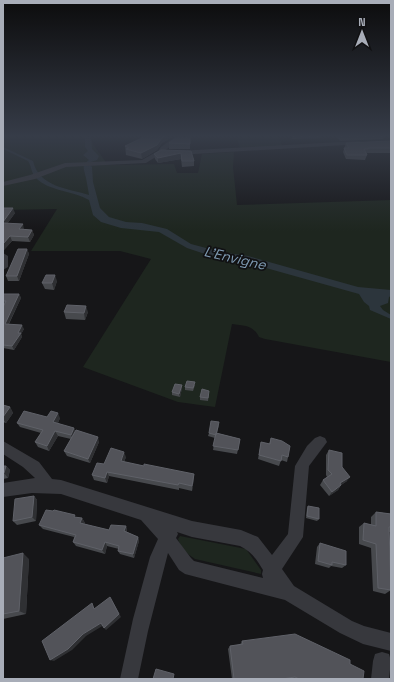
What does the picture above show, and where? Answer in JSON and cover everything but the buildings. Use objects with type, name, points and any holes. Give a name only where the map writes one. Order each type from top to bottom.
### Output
[{"type":"street","points":[[3,184],[40,175],[58,168]]},
{"type":"street","points":[[3,256],[3,267]]},
{"type":"street","points":[[260,584],[268,580],[272,569],[295,537],[302,466],[305,458],[311,450],[320,442]]},
{"type":"street","points":[[3,447],[34,466],[48,484]]},
{"type":"street","points":[[3,490],[48,484],[178,524],[241,538],[252,543],[260,551],[288,592]]},
{"type":"street","points":[[147,515],[160,529],[185,564],[191,568],[288,592],[346,627],[363,634],[391,642]]},
{"type":"street","points":[[129,679],[137,635],[156,567],[166,538],[178,524]]},
{"type":"street","points":[[380,679],[382,661]]},
{"type":"shaded area","points":[[3,168],[175,168],[177,173],[198,173],[199,168],[233,168],[237,205],[391,200],[391,362],[265,339],[259,337],[251,328],[232,324],[215,407],[178,402],[83,367],[151,259],[120,251],[31,251],[57,209],[3,210]]},
{"type":"shaded area","points":[[180,536],[246,549],[261,570],[261,574],[195,559],[187,553],[181,545],[178,539]]},
{"type":"water","name":"L'Envigne","points":[[31,168],[35,168],[41,176],[55,185],[89,195],[84,168],[92,168],[93,182],[100,208],[109,217],[126,222],[142,223],[167,229],[191,244],[221,252],[248,256],[358,287],[391,290],[391,296],[389,297],[388,303],[380,306],[391,315],[391,319],[370,310],[369,306],[364,302],[359,294],[266,268],[202,253],[187,248],[159,232],[121,228],[101,222],[93,215],[89,200],[47,186],[34,176]]}]
